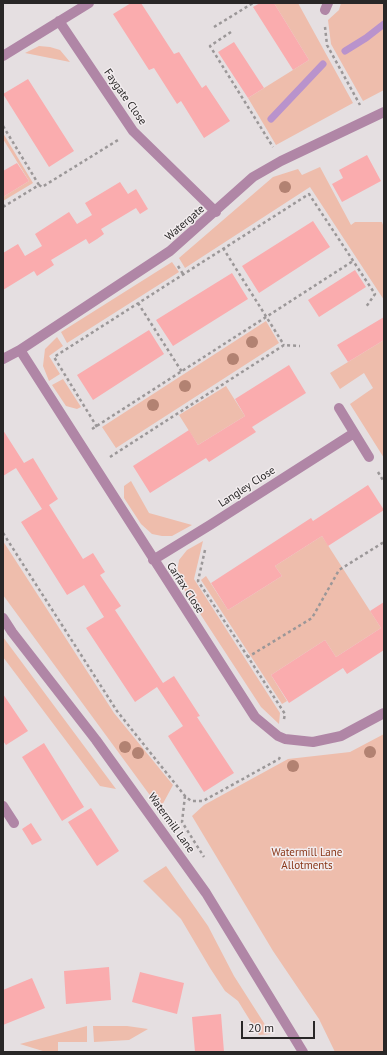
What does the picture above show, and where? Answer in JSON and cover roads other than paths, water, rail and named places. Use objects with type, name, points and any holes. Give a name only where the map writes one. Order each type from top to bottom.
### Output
[{"type":"street","points":[[3,56],[89,3]]},
{"type":"street","name":"Faygate Close","points":[[59,21],[133,131],[216,212]]},
{"type":"street","name":"Watergate","points":[[3,359],[20,350],[170,251],[216,212],[253,177],[281,161],[384,112]]},
{"type":"street","name":"Carfax Close","points":[[20,350],[153,560],[255,717],[282,738],[313,742],[341,736],[384,713]]},
{"type":"street","points":[[339,408],[369,457]]},
{"type":"street","name":"Langley Close","points":[[153,560],[354,433]]},
{"type":"street","name":"Watermill Lane","points":[[3,618],[96,740],[206,893],[303,1052]]},
{"type":"street","points":[[3,806],[14,823]]},
{"type":"waterway","points":[[345,51],[366,38],[384,24]]},
{"type":"waterway","points":[[271,119],[323,64]]},
{"type":"park label","name":"Watermill Lane Allotments","points":[[307,859]]}]
